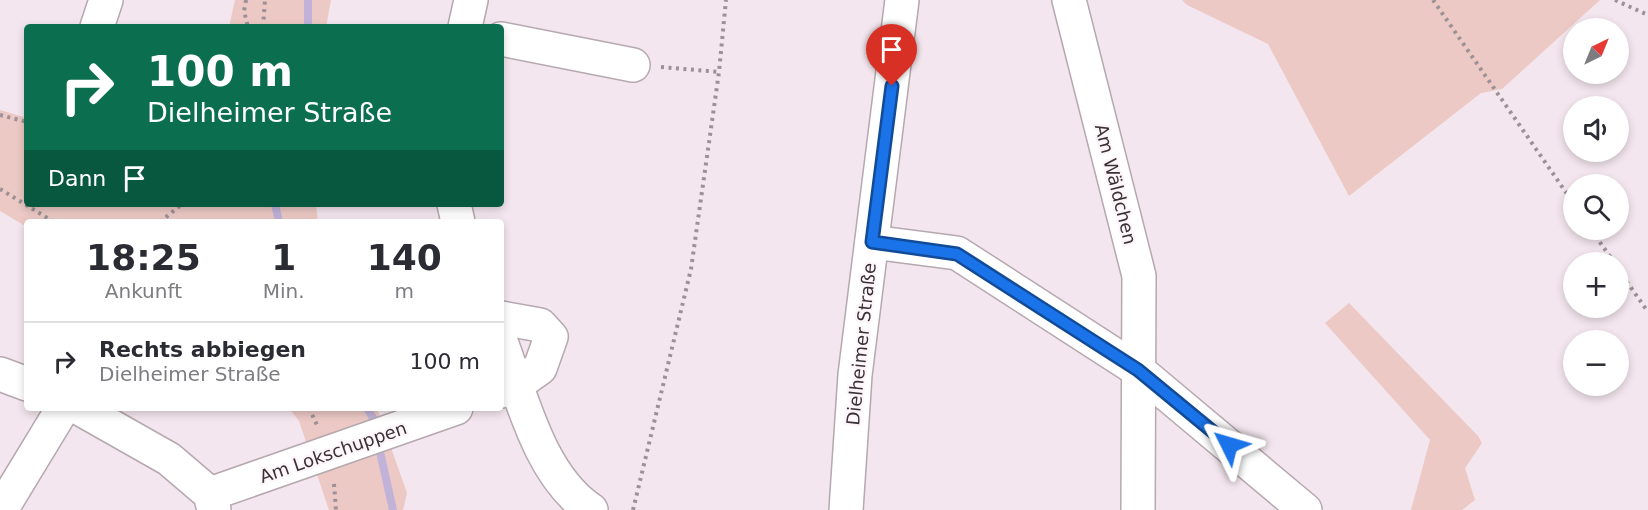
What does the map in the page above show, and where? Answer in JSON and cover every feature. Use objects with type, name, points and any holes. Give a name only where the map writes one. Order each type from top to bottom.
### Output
[{"type":"street","points":[[98,24],[106,0]]},
{"type":"street","points":[[466,24],[471,0]]},
{"type":"street","name":"Dielheimer Straße","points":[[846,510],[855,375],[902,0]]},
{"type":"street","name":"Am Wäldchen","points":[[1069,0],[1139,276],[1138,510]]},
{"type":"street","points":[[504,40],[633,65]]},
{"type":"street","points":[[872,242],[957,254],[1138,370],[1305,510]]},
{"type":"street","points":[[504,319],[540,325],[551,337],[540,368],[508,388]]},
{"type":"street","points":[[504,362],[508,388],[558,478],[582,504],[591,510]]},
{"type":"street","points":[[0,374],[24,383]]},
{"type":"street","points":[[1,510],[61,411]]},
{"type":"street","points":[[84,411],[169,459],[212,502]]},
{"type":"street","name":"Am Lokschuppen","points":[[212,502],[342,447],[448,411]]},
{"type":"path","points":[[246,0],[244,11],[247,24]]},
{"type":"path","points":[[263,24],[265,0]]},
{"type":"path","points":[[633,510],[691,269],[719,72],[726,0]]},
{"type":"path","points":[[1433,0],[1563,188]]},
{"type":"path","points":[[1615,0],[1648,15]]},
{"type":"path","points":[[633,65],[719,72]]},
{"type":"path","points":[[0,115],[24,121]]},
{"type":"path","points":[[0,189],[24,204]]},
{"type":"path","points":[[29,207],[49,219]]},
{"type":"path","points":[[164,219],[178,207]]},
{"type":"path","points":[[1629,285],[1648,312]]},
{"type":"shaded area","points":[[235,0],[331,0],[327,24],[230,24]]},
{"type":"shaded area","points":[[1182,0],[1600,0],[1580,18],[1563,18],[1563,34],[1502,89],[1481,93],[1349,196],[1268,44],[1187,5]]},
{"type":"shaded area","points":[[0,110],[24,117],[24,207],[316,207],[318,219],[24,219],[24,225],[0,211]]},
{"type":"shaded area","points":[[1349,303],[1478,436],[1482,443],[1465,468],[1475,500],[1462,510],[1411,510],[1430,440],[1325,323]]},
{"type":"shaded area","points":[[291,411],[378,411],[407,493],[403,510],[329,510],[299,421]]},
{"type":"waterway","points":[[308,0],[308,24]]},
{"type":"waterway","points":[[276,207],[278,219]]},
{"type":"waterway","points":[[369,411],[376,430]]},
{"type":"waterway","points":[[378,443],[393,510]]},
{"type":"route","points":[[892,86],[872,242],[957,254],[1138,370],[1229,445]]}]
